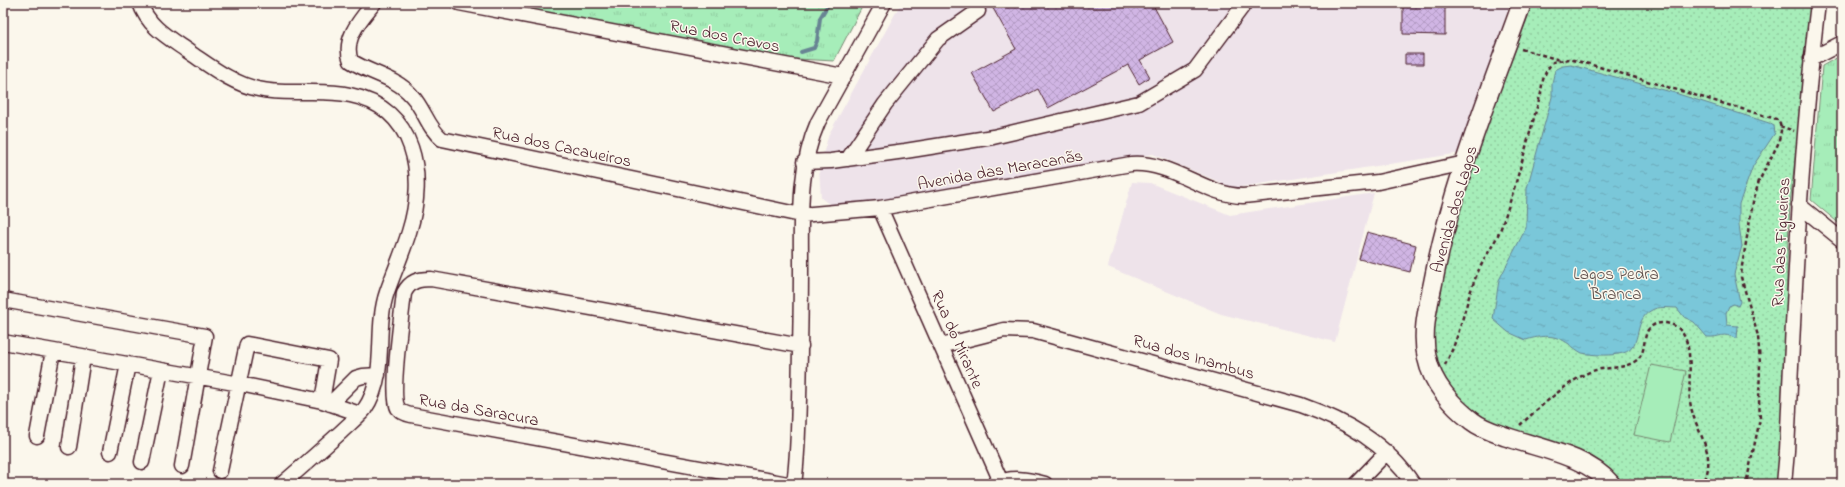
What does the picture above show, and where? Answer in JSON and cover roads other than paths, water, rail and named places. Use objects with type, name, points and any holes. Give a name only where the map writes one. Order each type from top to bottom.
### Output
[{"type":"main road","name":"Avenida dos Lagos","points":[[1522,3],[1465,163],[1444,231],[1427,311],[1425,339],[1427,358],[1436,380],[1457,409],[1473,422],[1495,433],[1580,462],[1595,470],[1611,484]]},
{"type":"street","points":[[140,3],[144,14],[158,30],[223,74],[240,83],[258,90],[348,94],[368,99],[397,119],[408,137],[414,157],[418,184],[410,231],[386,294],[383,312],[378,375],[371,396],[360,414],[312,459],[282,484]]},
{"type":"street","name":"Rua dos Cacaueiros","points":[[374,3],[355,29],[350,39],[349,55],[351,61],[381,74],[404,88],[412,96],[436,134],[446,140],[801,215]]},
{"type":"street","name":"Rua dos Cravos","points":[[459,3],[843,76]]},
{"type":"street","points":[[794,484],[797,462],[801,346],[801,215],[804,162],[810,140],[818,122],[884,3]]},
{"type":"street","points":[[804,162],[848,159],[993,137],[1139,104],[1195,70],[1245,3]]},
{"type":"street","name":"Rua das Figueiras","points":[[1784,484],[1787,451],[1799,205],[1818,3]]},
{"type":"street","points":[[848,159],[885,104],[938,39],[978,11]]},
{"type":"street","points":[[1812,59],[1842,43]]},
{"type":"street","name":"Avenida das Maracanãs","points":[[801,215],[880,208],[1136,163],[1157,166],[1224,194],[1243,196],[1378,182],[1465,163]]},
{"type":"street","points":[[1799,205],[1842,240]]},
{"type":"street","name":"Rua do Mirante","points":[[880,208],[999,483]]},
{"type":"street","name":"Rua da Saracura","points":[[788,484],[411,415],[404,413],[398,408],[394,391],[404,293],[408,286],[422,279],[439,280],[801,346]]},
{"type":"street","points":[[3,300],[206,336],[182,466]]},
{"type":"street","name":"Rua dos Inambus","points":[[941,346],[1004,330],[1033,330],[1301,405],[1359,431],[1387,452],[1402,468],[1413,484]]},
{"type":"street","points":[[3,342],[240,384],[326,403],[360,414]]},
{"type":"street","points":[[220,471],[240,384],[247,344],[330,360],[326,403]]},
{"type":"street","points":[[37,436],[53,351]]},
{"type":"street","points":[[69,447],[83,356]]},
{"type":"street","points":[[110,452],[128,364]]},
{"type":"street","points":[[142,462],[161,370]]},
{"type":"street","points":[[326,403],[356,378],[378,375]]},
{"type":"street","points":[[1356,484],[1387,452]]},
{"type":"street","points":[[999,483],[1022,479],[1045,484]]},
{"type":"water","points":[[1571,65],[1675,93],[1769,123],[1774,126],[1775,133],[1753,166],[1739,204],[1739,225],[1742,246],[1734,274],[1740,302],[1738,306],[1734,304],[1729,306],[1726,313],[1727,325],[1738,326],[1737,339],[1728,335],[1707,337],[1694,322],[1684,317],[1677,308],[1661,308],[1652,310],[1645,315],[1641,321],[1635,342],[1627,352],[1614,355],[1595,355],[1582,353],[1559,338],[1543,336],[1526,340],[1508,332],[1493,319],[1499,280],[1526,228],[1527,188],[1552,97],[1552,83],[1555,70],[1563,66]]},
{"type":"waterway","points":[[801,52],[814,48],[817,41],[820,18],[829,3]]},
{"type":"park label","name":"Lagos Pedra Branca","points":[[1616,283]]}]
